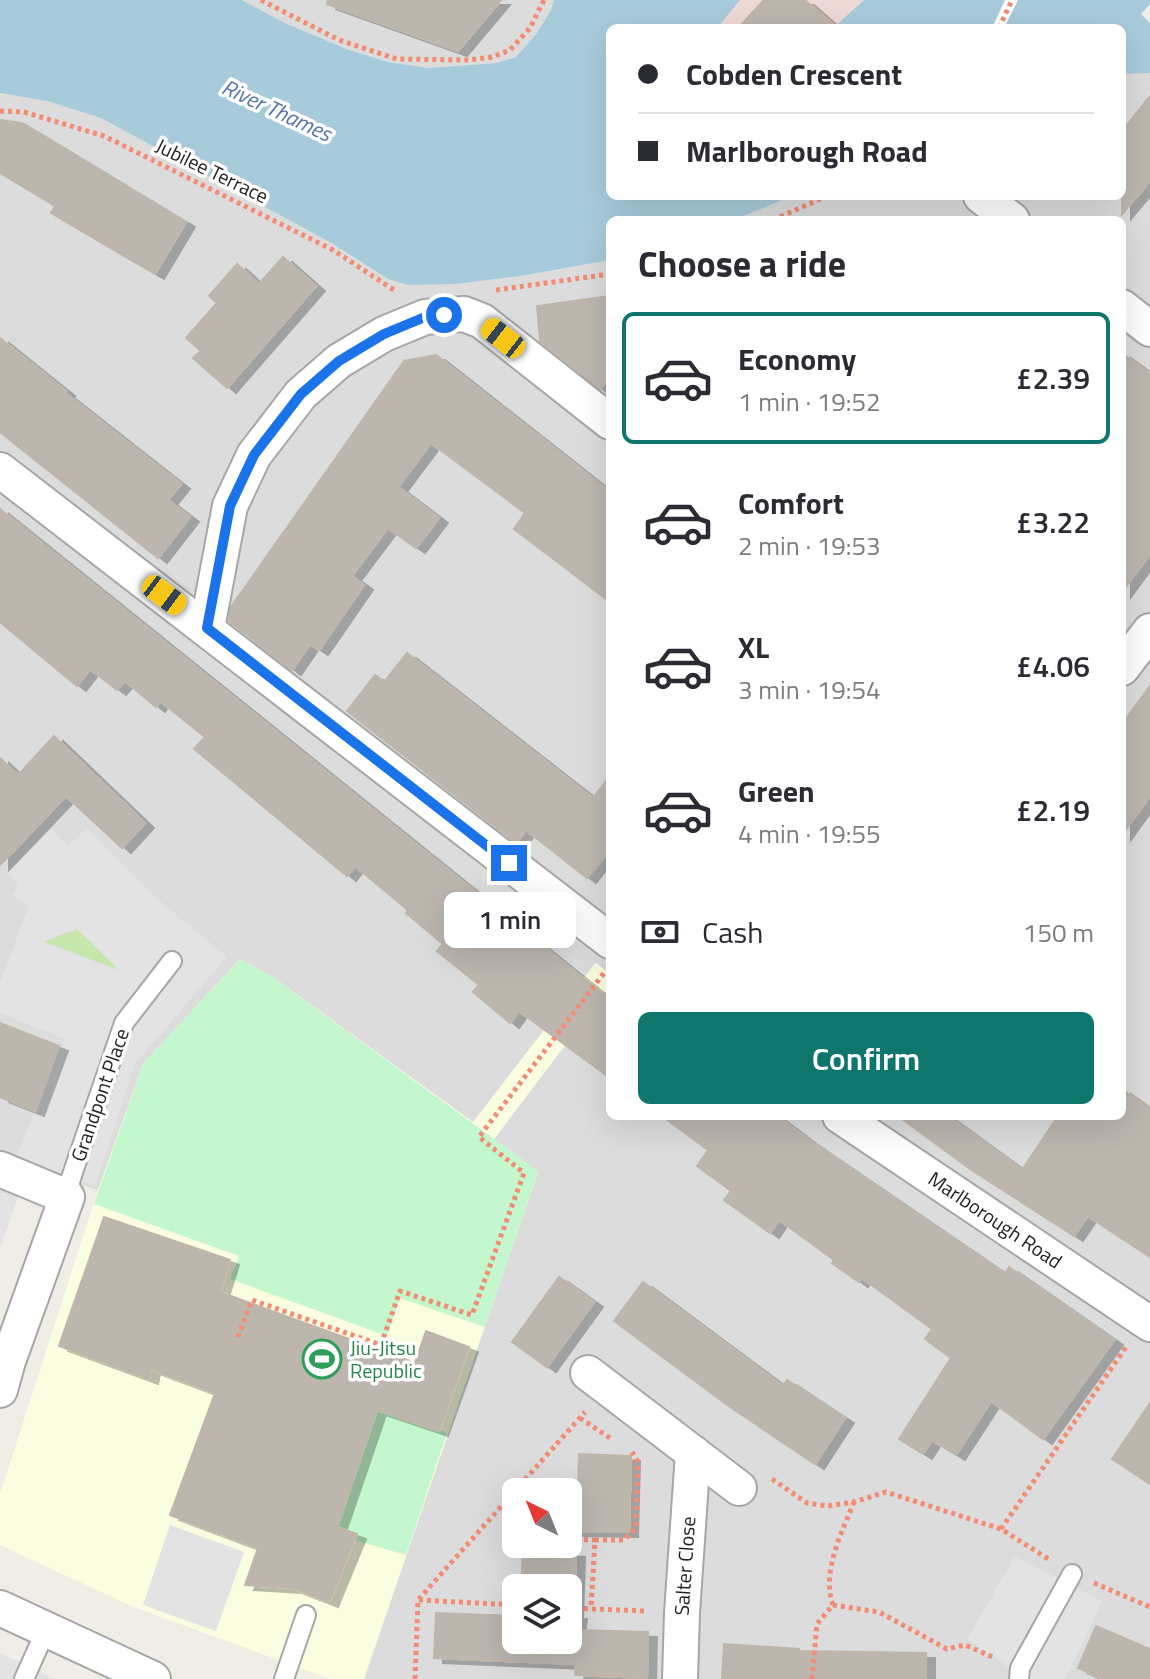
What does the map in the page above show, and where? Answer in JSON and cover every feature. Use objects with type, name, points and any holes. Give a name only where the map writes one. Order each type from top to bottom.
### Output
[{"type":"street","points":[[986,200],[1007,216]]},
{"type":"street","points":[[1126,310],[1150,329]]},
{"type":"street","points":[[207,628],[230,506],[254,455],[301,394],[339,361],[384,334],[425,317],[464,314],[482,321],[606,419]]},
{"type":"street","points":[[0,470],[606,938]]},
{"type":"street","points":[[1126,663],[1150,631]]},
{"type":"street","name":"Marlborough Road","points":[[846,1120],[1147,1322]]},
{"type":"street","points":[[0,1169],[67,1197],[3,1370]]},
{"type":"street","points":[[597,1380],[693,1453],[751,1488]]},
{"type":"street","name":"Salter Close","points":[[680,1679],[693,1453]]},
{"type":"street","points":[[0,1608],[153,1679]]},
{"type":"lane","name":"Grandpont Place","points":[[67,1197],[124,1023],[172,961]]},
{"type":"lane","points":[[1019,1673],[1072,1574]]},
{"type":"lane","points":[[284,1679],[306,1615]]},
{"type":"lane","points":[[24,1679],[46,1630]]},
{"type":"path","points":[[261,0],[339,40],[397,59],[455,60],[492,57],[510,50],[530,28],[544,0]]},
{"type":"path","points":[[1001,24],[1012,0]]},
{"type":"path","name":"Jubilee Terrace","points":[[0,111],[24,112],[104,136],[333,250],[396,292]]},
{"type":"path","points":[[782,216],[818,200]]},
{"type":"path","points":[[490,290],[606,275]]},
{"type":"path","points":[[238,1337],[252,1300],[381,1345],[400,1291],[472,1315],[524,1173],[479,1137],[606,970]]},
{"type":"path","points":[[1001,1529],[1147,1322]]},
{"type":"path","points":[[527,1478],[580,1418],[597,1380]]},
{"type":"path","points":[[580,1418],[634,1453],[638,1462],[636,1528],[624,1540],[582,1539]]},
{"type":"path","points":[[751,1488],[771,1478],[807,1503],[828,1506],[886,1492],[1001,1529],[1072,1574],[1150,1607]]},
{"type":"path","points":[[833,1605],[829,1594],[834,1549],[854,1502]]},
{"type":"path","points":[[415,1679],[418,1600],[502,1506]]},
{"type":"path","points":[[591,1609],[595,1540]]},
{"type":"path","points":[[418,1600],[502,1604]]},
{"type":"path","points":[[833,1605],[879,1612],[947,1649],[965,1645],[1019,1673]]},
{"type":"path","points":[[812,1679],[817,1624],[833,1605]]},
{"type":"path","points":[[582,1609],[682,1613]]},
{"type":"shaded area","points":[[242,0],[554,0],[537,33],[516,57],[497,63],[429,68],[388,62],[349,50],[285,23]]},
{"type":"shaded area","points":[[740,0],[864,0],[837,24],[720,24]]},
{"type":"shaded area","points":[[1150,73],[1150,1679],[364,1679],[538,1172],[494,1139],[606,991],[606,1120],[1126,1120],[1126,216],[743,216],[782,200],[1126,200],[1126,74]]},
{"type":"shaded area","points":[[0,93],[47,101],[101,118],[333,244],[388,279],[456,284],[606,261],[606,971],[595,963],[473,1123],[274,978],[143,1064],[98,1190],[28,1168],[0,1247]]},
{"type":"shaded area","points":[[87,828],[155,897],[227,957],[135,1064],[95,1187],[17,1155],[65,1039],[0,1013],[0,984],[29,905],[13,896],[18,885],[7,872],[52,829],[68,846]],"holes":[[[77,929],[119,970],[43,942]]]},
{"type":"shaded area","points":[[240,959],[274,978],[473,1122],[596,963],[606,971],[606,991],[494,1139],[538,1171],[364,1679],[330,1679],[131,1606],[0,1545],[0,1494],[98,1190],[143,1064]]},
{"type":"shaded area","points":[[0,1192],[17,1197],[0,1247]]},
{"type":"shaded area","points":[[170,1525],[244,1552],[216,1631],[143,1605]]},
{"type":"shaded area","points":[[1015,1557],[1102,1601],[1065,1679],[1026,1679],[967,1639]]},
{"type":"shaded area","points":[[0,1653],[55,1679],[0,1679]]},
{"type":"green space","points":[[77,929],[121,971],[42,941]]},
{"type":"green space","points":[[240,959],[274,978],[538,1171],[485,1327],[400,1298],[387,1336],[230,1279],[239,1256],[94,1204],[143,1064]]},
{"type":"green space","points":[[377,1410],[447,1433],[406,1555],[354,1540],[337,1527]]},
{"type":"water","name":"River Thames","points":[[0,0],[242,0],[285,23],[349,50],[388,62],[429,68],[496,63],[516,57],[537,33],[554,0],[740,0],[720,24],[606,24],[606,200],[782,200],[743,216],[606,216],[606,261],[456,284],[408,285],[388,279],[333,244],[101,118],[47,101],[0,93]]},
{"type":"water","points":[[864,0],[1150,0],[1141,14],[1150,23],[1150,73],[1126,74],[1126,24],[837,24]]},
{"type":"pier","points":[[1005,0],[1018,0],[1006,24],[994,24]]},
{"type":"building","points":[[328,0],[501,0],[458,51],[327,4]]},
{"type":"building","points":[[764,0],[805,0],[832,24],[742,24]]},
{"type":"building","points":[[1150,96],[1150,181],[1122,214],[1122,200],[1126,200],[1126,126]]},
{"type":"building","points":[[0,120],[22,123],[186,222],[155,274],[51,213],[55,206],[0,173]]},
{"type":"building","points":[[283,257],[316,286],[227,388],[193,358],[201,351],[186,338],[217,303],[209,296],[237,264],[259,284]]},
{"type":"building","points":[[606,297],[606,382],[600,389],[540,341],[537,306]]},
{"type":"building","points":[[0,338],[181,484],[168,500],[190,517],[158,558],[0,432]]},
{"type":"building","points":[[436,355],[606,489],[606,599],[514,529],[525,513],[431,443],[398,487],[439,518],[416,548],[388,528],[352,576],[364,585],[319,650],[310,644],[292,670],[229,621],[231,607],[404,361]]},
{"type":"building","points":[[1126,356],[1150,374],[1150,554],[1126,587]]},
{"type":"building","points":[[0,509],[606,997],[606,1075],[519,1011],[510,1023],[473,992],[479,985],[437,951],[443,944],[406,913],[408,910],[355,866],[347,876],[194,749],[205,737],[160,701],[156,707],[125,681],[117,690],[90,669],[77,686],[0,622]]},
{"type":"building","points":[[407,653],[593,798],[606,781],[606,854],[587,878],[526,830],[516,843],[347,711],[375,675],[384,682]]},
{"type":"building","points":[[1150,686],[1150,796],[1126,829],[1126,719]]},
{"type":"building","points":[[54,736],[145,823],[122,848],[66,796],[0,865],[0,758],[18,775]]},
{"type":"building","points":[[0,1023],[59,1046],[35,1111],[0,1097]]},
{"type":"building","points":[[1126,1092],[1150,1109],[1150,1257],[1071,1205],[1087,1217],[1074,1236],[970,1169],[903,1120],[953,1120],[1022,1170],[1055,1120],[1126,1120]]},
{"type":"building","points":[[667,1120],[782,1120],[1005,1274],[1009,1267],[1114,1340],[1043,1439],[991,1401],[956,1455],[932,1440],[923,1454],[899,1439],[951,1358],[925,1339],[932,1329],[862,1278],[859,1282],[832,1263],[834,1260],[779,1220],[770,1233],[724,1200],[731,1191],[697,1166],[708,1150]]},
{"type":"building","points":[[104,1217],[230,1260],[220,1292],[415,1363],[426,1331],[469,1347],[439,1431],[377,1410],[337,1527],[357,1534],[329,1602],[293,1588],[245,1585],[258,1548],[170,1515],[215,1393],[151,1369],[149,1379],[59,1346]]},
{"type":"building","points":[[559,1277],[594,1302],[547,1367],[512,1342]]},
{"type":"building","points":[[643,1282],[783,1386],[787,1380],[845,1418],[815,1464],[730,1407],[614,1321]]},
{"type":"building","points":[[1150,1403],[1150,1484],[1112,1459]]},
{"type":"building","points":[[579,1454],[631,1456],[629,1532],[582,1531],[582,1478],[578,1478]]},
{"type":"building","points":[[523,1558],[576,1558],[575,1574],[522,1574]]},
{"type":"building","points":[[436,1613],[502,1615],[502,1654],[582,1654],[582,1630],[648,1632],[647,1678],[575,1675],[576,1664],[434,1658]]},
{"type":"building","points":[[1096,1626],[1150,1649],[1150,1679],[1104,1679],[1078,1668]]},
{"type":"building","points":[[724,1644],[799,1651],[926,1653],[926,1679],[722,1679]]},
{"type":"place","name":"Jiu-Jitsu Republic","points":[[322,1359]]},
{"type":"route","points":[[444,315],[425,317],[384,334],[339,361],[301,394],[254,455],[230,506],[207,628],[509,863]]}]
